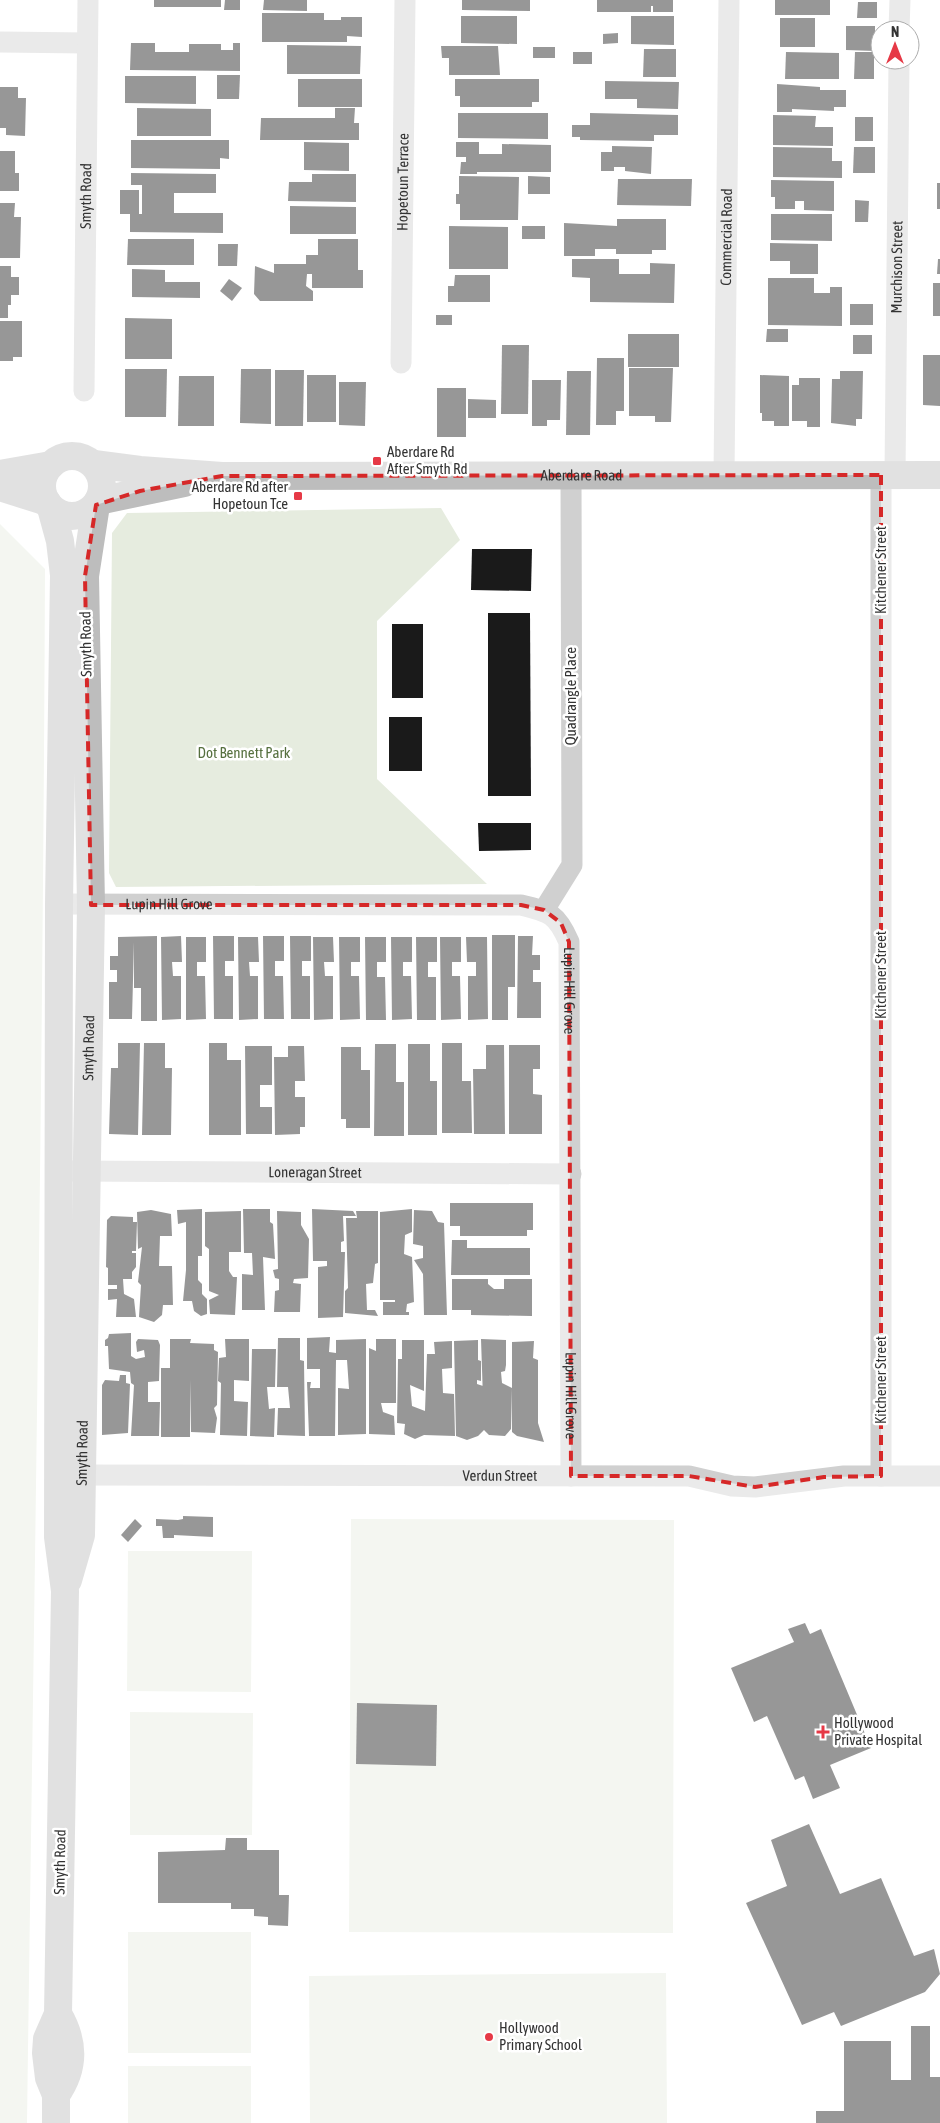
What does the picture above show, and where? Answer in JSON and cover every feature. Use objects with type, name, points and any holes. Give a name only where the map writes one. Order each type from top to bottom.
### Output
[{"type":"main road","points":[[0,474],[51,465],[67,456],[77,456],[94,464],[102,478],[102,494],[97,503],[79,515],[69,516],[49,505],[0,487]]},
{"type":"main road","name":"Aberdare Road","points":[[94,464],[140,470],[222,476],[940,475]]},
{"type":"main road","points":[[49,505],[43,495],[42,478],[51,465]]},
{"type":"main road","name":"Aberdare Road","points":[[97,503],[222,476]]},
{"type":"main road","name":"Smyth Road","points":[[56,2123],[56,2094],[49,2078],[46,2053],[47,2039],[58,2014],[65,1591],[58,1536],[70,1475],[87,1171],[91,905],[85,576],[97,503]]},
{"type":"main road","name":"Smyth Road","points":[[49,505],[60,541],[64,575],[59,904],[58,1170],[70,1475]]},
{"type":"street","name":"Smyth Road","points":[[84,391],[88,0]]},
{"type":"street","name":"Hopetoun Terrace","points":[[401,363],[405,0]]},
{"type":"street","name":"Commercial Road","points":[[724,475],[729,0]]},
{"type":"street","points":[[900,0],[900,20]]},
{"type":"street","points":[[0,42],[87,43]]},
{"type":"street","name":"Murchison Street","points":[[888,475],[899,70]]},
{"type":"street","name":"Quadrangle Place","points":[[544,910],[572,865],[571,475]]},
{"type":"street","name":"Kitchener Street","points":[[881,1476],[888,475]]},
{"type":"street","name":"Lupin Hill Grove","points":[[59,904],[521,905],[544,910],[561,923],[569,942],[571,1476]]},
{"type":"street","name":"Loneragan Street","points":[[58,1170],[570,1174]]},
{"type":"street","name":"Verdun Street","points":[[70,1475],[689,1476],[732,1486],[755,1487],[824,1477],[940,1476]]},
{"type":"highlighted area","points":[[881,475],[881,1476],[824,1477],[755,1487],[689,1476],[571,1476],[569,942],[561,923],[544,910],[521,905],[91,905],[85,576],[96,505],[140,491],[222,476]]},
{"type":"green space","name":"Dot Bennett Park","points":[[441,508],[460,540],[377,621],[377,779],[487,884],[116,887],[109,873],[112,533],[127,513]]},
{"type":"green space","points":[[0,524],[45,569],[40,1152],[27,2123],[0,2123]]},
{"type":"green space","points":[[351,1519],[674,1520],[673,1933],[349,1932]],"holes":[[[357,1703],[437,1705],[436,1765],[357,1764]]]},
{"type":"green space","points":[[128,1551],[252,1551],[251,1692],[127,1691]]},
{"type":"green space","points":[[130,1712],[253,1713],[252,1835],[130,1835]]},
{"type":"green space","points":[[128,1932],[251,1932],[251,2053],[128,2053]]},
{"type":"green space","name":"Hollywood Primary School","points":[[666,1973],[667,2123],[310,2123],[309,1976]]},
{"type":"green space","points":[[128,2066],[251,2066],[251,2123],[128,2123]]},
{"type":"building","points":[[154,0],[221,0],[221,7],[154,7]]},
{"type":"building","points":[[225,0],[240,0],[240,10],[224,10]]},
{"type":"building","points":[[264,0],[307,0],[307,11],[263,10]]},
{"type":"building","points":[[462,0],[530,0],[530,11],[462,10]]},
{"type":"building","points":[[597,0],[673,0],[673,12],[653,12],[653,6],[651,6],[651,12],[597,12]]},
{"type":"building","points":[[775,0],[830,0],[830,15],[775,15]]},
{"type":"building","points":[[858,2],[877,2],[877,18],[857,18]]},
{"type":"building","points":[[262,13],[324,13],[324,20],[341,20],[341,17],[362,17],[362,37],[347,36],[347,42],[262,42]]},
{"type":"building","points":[[461,16],[517,16],[517,44],[461,43]]},
{"type":"building","points":[[631,16],[674,16],[674,45],[631,44]]},
{"type":"building","points":[[780,18],[815,18],[815,47],[780,47]]},
{"type":"building","points":[[846,26],[870,26],[870,51],[846,50]]},
{"type":"building","points":[[618,33],[618,43],[603,44],[603,34]]},
{"type":"building","points":[[131,43],[155,43],[155,52],[189,52],[189,44],[221,44],[221,50],[233,50],[233,43],[240,43],[240,71],[130,70]]},
{"type":"building","points":[[287,45],[361,46],[360,74],[287,74]]},
{"type":"building","points":[[441,46],[498,46],[500,75],[449,75],[449,58],[442,58]]},
{"type":"building","points":[[533,47],[555,47],[555,58],[533,58]]},
{"type":"building","points":[[644,49],[676,49],[676,77],[643,77]]},
{"type":"building","points":[[573,52],[592,52],[592,64],[573,64]]},
{"type":"building","points":[[786,52],[839,53],[839,79],[785,79]]},
{"type":"building","points":[[855,52],[870,52],[870,70],[874,70],[874,79],[854,79]]},
{"type":"building","points":[[217,75],[240,75],[239,99],[217,99]]},
{"type":"building","points":[[125,76],[196,76],[196,104],[125,103]]},
{"type":"building","points":[[298,79],[362,79],[362,107],[298,107]]},
{"type":"building","points":[[455,79],[539,79],[539,102],[532,102],[532,107],[460,107],[460,96],[455,96]]},
{"type":"building","points":[[605,81],[679,82],[678,109],[637,108],[637,99],[605,99]]},
{"type":"building","points":[[777,84],[820,87],[820,90],[846,90],[846,107],[834,107],[834,111],[792,109],[792,112],[777,112]]},
{"type":"building","points":[[0,87],[18,87],[18,98],[26,98],[25,136],[6,135],[6,128],[0,128]]},
{"type":"building","points":[[137,108],[211,109],[211,136],[137,136]]},
{"type":"building","points":[[335,108],[355,108],[354,123],[359,123],[359,140],[260,140],[261,118],[335,118]]},
{"type":"building","points":[[458,113],[548,113],[548,139],[458,138]]},
{"type":"building","points":[[590,113],[678,115],[678,135],[654,135],[654,141],[580,140],[580,137],[572,137],[572,125],[590,125]]},
{"type":"building","points":[[773,115],[816,116],[815,127],[833,127],[833,146],[773,145]]},
{"type":"building","points":[[855,117],[873,117],[873,141],[855,141]]},
{"type":"building","points":[[131,140],[229,140],[229,159],[220,158],[220,169],[131,168]]},
{"type":"building","points":[[304,142],[349,143],[349,171],[304,170]]},
{"type":"building","points":[[456,142],[479,142],[479,154],[502,154],[502,144],[551,145],[551,172],[477,172],[477,174],[460,174],[461,162],[466,162],[466,157],[456,157]]},
{"type":"building","points":[[612,146],[652,147],[651,174],[625,171],[625,167],[614,167],[614,171],[601,171],[601,152],[612,152]]},
{"type":"building","points":[[773,147],[832,148],[832,161],[842,161],[842,178],[773,177]]},
{"type":"building","points":[[854,147],[875,147],[875,173],[853,173]]},
{"type":"building","points":[[0,151],[15,151],[15,173],[19,173],[19,191],[0,191]]},
{"type":"building","points":[[131,173],[216,174],[216,193],[174,193],[174,213],[223,213],[223,233],[130,232],[130,214],[120,214],[120,190],[139,190],[139,214],[142,214],[142,185],[131,185]]},
{"type":"building","points":[[312,174],[356,174],[356,202],[288,201],[289,182],[312,182]]},
{"type":"building","points":[[459,176],[519,177],[518,220],[460,220],[460,204],[456,204],[456,194],[459,194]]},
{"type":"building","points":[[528,176],[550,177],[550,194],[528,194]]},
{"type":"building","points":[[618,179],[692,179],[691,206],[617,205]]},
{"type":"building","points":[[771,180],[834,181],[834,211],[804,210],[804,201],[795,201],[795,209],[775,209],[775,197],[771,197]]},
{"type":"building","points":[[937,183],[940,183],[940,209],[937,209]]},
{"type":"building","points":[[855,200],[869,201],[868,222],[855,222]]},
{"type":"building","points":[[0,203],[15,203],[14,217],[21,217],[20,258],[0,258]]},
{"type":"building","points":[[290,206],[356,207],[356,234],[290,234]]},
{"type":"building","points":[[771,214],[832,214],[832,241],[771,240]]},
{"type":"building","points":[[617,219],[666,219],[666,250],[652,250],[652,254],[616,254],[616,249],[595,249],[595,256],[564,256],[564,223],[617,226]]},
{"type":"building","points":[[449,226],[508,227],[508,269],[449,269]]},
{"type":"building","points":[[522,226],[545,226],[545,239],[522,239]]},
{"type":"building","points":[[128,239],[194,239],[194,265],[127,265]]},
{"type":"building","points":[[318,239],[358,239],[358,270],[363,270],[363,288],[312,288],[312,274],[307,274],[306,286],[313,291],[313,301],[260,301],[254,294],[255,266],[274,273],[274,264],[306,264],[306,255],[318,255]]},
{"type":"building","points":[[770,243],[818,244],[818,274],[790,274],[790,261],[770,261]]},
{"type":"building","points":[[218,244],[238,244],[237,266],[218,266]]},
{"type":"building","points":[[572,259],[619,259],[619,274],[650,274],[650,263],[675,264],[674,303],[590,302],[590,278],[572,277]]},
{"type":"building","points":[[938,259],[940,259],[940,274],[937,274]]},
{"type":"building","points":[[0,266],[11,266],[11,277],[19,277],[19,295],[11,295],[11,305],[8,305],[8,318],[0,318]]},
{"type":"building","points":[[132,269],[165,270],[165,282],[200,282],[200,298],[132,297]]},
{"type":"building","points":[[455,275],[490,275],[490,302],[448,302],[448,286],[454,286]]},
{"type":"building","points":[[768,278],[814,278],[814,293],[830,293],[830,287],[842,287],[842,326],[768,325]]},
{"type":"building","points":[[229,279],[242,288],[232,301],[220,291]]},
{"type":"building","points":[[933,283],[940,283],[940,316],[933,316]]},
{"type":"building","points":[[850,304],[873,304],[873,325],[850,325]]},
{"type":"building","points":[[436,315],[452,315],[452,325],[436,325]]},
{"type":"building","points":[[125,318],[172,319],[172,359],[125,359]]},
{"type":"building","points":[[0,321],[22,321],[22,357],[13,357],[13,361],[0,361]]},
{"type":"building","points":[[767,329],[788,329],[788,342],[766,342]]},
{"type":"building","points":[[628,334],[679,334],[679,367],[628,367]]},
{"type":"building","points":[[853,335],[872,335],[872,354],[853,354]]},
{"type":"building","points":[[502,345],[529,345],[528,414],[501,414]]},
{"type":"building","points":[[923,355],[940,355],[940,406],[923,405]]},
{"type":"building","points":[[597,358],[624,358],[624,411],[616,411],[616,425],[596,425]]},
{"type":"building","points":[[629,368],[673,368],[671,422],[655,422],[655,416],[629,416]]},
{"type":"building","points":[[125,369],[167,369],[166,417],[125,417]]},
{"type":"building","points":[[241,369],[271,369],[271,424],[240,423]]},
{"type":"building","points":[[275,370],[304,370],[303,426],[275,426]]},
{"type":"building","points":[[567,371],[591,371],[590,435],[566,435]]},
{"type":"building","points":[[840,371],[863,371],[862,419],[856,419],[856,426],[831,423],[832,379],[840,379]]},
{"type":"building","points":[[307,375],[336,375],[336,422],[307,422]]},
{"type":"building","points":[[760,375],[789,376],[789,426],[774,426],[774,421],[762,421],[762,413],[760,413]]},
{"type":"building","points":[[179,376],[214,376],[214,426],[178,426]]},
{"type":"building","points":[[799,378],[820,378],[820,427],[807,427],[807,421],[792,421],[792,385],[799,385]]},
{"type":"building","points":[[532,380],[561,380],[560,420],[547,420],[547,426],[532,426]]},
{"type":"building","points":[[339,382],[366,382],[365,426],[339,425]]},
{"type":"building","points":[[437,388],[466,388],[466,437],[437,437]]},
{"type":"building","points":[[468,399],[496,400],[496,418],[468,418]]},
{"type":"building","points":[[472,549],[532,549],[531,591],[471,590]]},
{"type":"building","points":[[488,613],[530,613],[531,796],[488,796]]},
{"type":"building","points":[[392,624],[423,624],[423,698],[392,698]]},
{"type":"building","points":[[389,717],[422,717],[422,771],[389,771]]},
{"type":"building","points":[[478,823],[531,823],[531,850],[479,851]]},
{"type":"building","points":[[492,935],[515,935],[515,987],[508,987],[508,1020],[492,1020]]},
{"type":"building","points":[[157,936],[157,1021],[141,1021],[141,988],[134,988],[134,942],[132,1019],[109,1019],[109,982],[117,982],[117,970],[110,970],[110,956],[118,956],[118,937]]},
{"type":"building","points":[[181,936],[182,962],[172,962],[173,976],[181,976],[181,1019],[162,1020],[161,937]]},
{"type":"building","points":[[213,936],[234,936],[234,961],[225,961],[225,976],[233,976],[233,1019],[214,1019]]},
{"type":"building","points":[[263,936],[284,936],[284,961],[275,961],[275,976],[283,976],[284,1019],[264,1019]]},
{"type":"building","points":[[290,936],[311,936],[311,961],[302,961],[302,976],[310,976],[310,1019],[291,1019]]},
{"type":"building","points":[[518,936],[533,936],[532,955],[540,955],[540,970],[533,970],[533,982],[541,982],[541,1018],[517,1018]]},
{"type":"building","points":[[186,937],[206,937],[206,962],[197,962],[197,976],[205,976],[206,1019],[186,1020]]},
{"type":"building","points":[[238,937],[258,937],[259,962],[249,962],[250,976],[258,976],[258,1019],[239,1020]]},
{"type":"building","points":[[313,937],[333,937],[334,962],[324,962],[325,976],[333,976],[333,1019],[314,1020]]},
{"type":"building","points":[[339,937],[360,937],[360,962],[351,962],[351,976],[359,976],[360,1019],[340,1020]]},
{"type":"building","points":[[365,937],[386,937],[386,962],[377,962],[377,977],[385,977],[386,1020],[366,1020]]},
{"type":"building","points":[[391,937],[412,937],[412,962],[403,962],[403,976],[411,976],[412,1019],[392,1020]]},
{"type":"building","points":[[416,937],[437,937],[437,962],[428,962],[428,977],[436,977],[436,1020],[417,1020]]},
{"type":"building","points":[[440,937],[461,937],[461,962],[452,962],[452,976],[460,976],[461,1019],[441,1020]]},
{"type":"building","points":[[466,937],[487,937],[488,1019],[468,1020],[468,976],[476,976],[476,962],[467,962]]},
{"type":"building","points":[[118,1043],[140,1043],[138,1135],[109,1134],[111,1068],[118,1068]]},
{"type":"building","points":[[144,1043],[165,1043],[165,1068],[172,1068],[171,1135],[142,1135]]},
{"type":"building","points":[[209,1043],[227,1043],[227,1060],[241,1060],[241,1135],[209,1135]]},
{"type":"building","points":[[442,1043],[462,1043],[462,1081],[471,1081],[472,1133],[442,1133]]},
{"type":"building","points":[[375,1044],[396,1044],[396,1082],[404,1082],[404,1136],[374,1136]]},
{"type":"building","points":[[408,1044],[430,1044],[430,1081],[437,1081],[437,1135],[408,1135]]},
{"type":"building","points":[[486,1045],[504,1045],[505,1134],[474,1134],[473,1069],[486,1069]]},
{"type":"building","points":[[509,1045],[540,1045],[540,1069],[533,1069],[533,1094],[542,1095],[542,1134],[509,1134]]},
{"type":"building","points":[[245,1046],[272,1046],[272,1085],[260,1085],[260,1107],[272,1107],[272,1134],[246,1134]]},
{"type":"building","points":[[288,1046],[304,1046],[305,1081],[295,1081],[295,1097],[305,1097],[305,1127],[300,1127],[300,1134],[275,1135],[274,1057],[288,1057]]},
{"type":"building","points":[[341,1047],[361,1047],[361,1070],[370,1070],[370,1128],[346,1128],[346,1119],[341,1119]]},
{"type":"building","points":[[450,1203],[533,1203],[533,1230],[527,1230],[527,1236],[460,1236],[460,1226],[450,1226]]},
{"type":"building","points":[[202,1209],[202,1256],[198,1256],[198,1280],[202,1284],[202,1294],[207,1299],[207,1314],[201,1316],[194,1311],[192,1301],[183,1301],[186,1270],[186,1222],[178,1224],[177,1210]]},
{"type":"building","points":[[243,1209],[270,1209],[275,1259],[263,1257],[265,1310],[242,1310],[242,1274],[253,1275],[252,1253],[244,1253]]},
{"type":"building","points":[[312,1209],[353,1211],[356,1216],[343,1216],[344,1241],[341,1242],[341,1252],[345,1252],[343,1317],[318,1318],[318,1267],[327,1266],[327,1261],[313,1261]]},
{"type":"building","points":[[412,1209],[412,1232],[405,1235],[404,1254],[412,1257],[414,1302],[407,1304],[406,1312],[409,1312],[409,1315],[383,1315],[383,1302],[395,1302],[395,1300],[380,1300],[380,1212]]},
{"type":"building","points":[[151,1210],[171,1214],[172,1236],[160,1236],[159,1266],[172,1266],[173,1305],[163,1305],[162,1315],[154,1322],[139,1317],[141,1285],[138,1282],[142,1247],[138,1249],[137,1212]]},
{"type":"building","points":[[414,1210],[432,1211],[438,1222],[444,1223],[447,1315],[424,1315],[423,1274],[414,1260],[423,1258],[423,1246],[413,1244]]},
{"type":"building","points":[[241,1211],[241,1252],[229,1252],[229,1271],[233,1277],[237,1277],[235,1315],[210,1314],[209,1300],[219,1295],[209,1291],[209,1249],[205,1246],[205,1212]]},
{"type":"building","points":[[277,1211],[301,1212],[301,1225],[309,1239],[308,1278],[294,1279],[293,1283],[301,1284],[300,1312],[274,1312],[275,1291],[279,1290],[279,1279],[275,1278],[273,1270],[278,1269]]},
{"type":"building","points":[[356,1211],[378,1211],[378,1263],[375,1264],[373,1283],[366,1284],[367,1310],[375,1310],[378,1316],[345,1313],[345,1291],[348,1288],[346,1218],[357,1218]]},
{"type":"building","points":[[111,1216],[133,1217],[133,1222],[137,1222],[136,1251],[132,1251],[132,1253],[136,1253],[136,1267],[132,1272],[132,1279],[123,1279],[124,1294],[134,1299],[136,1317],[116,1317],[117,1299],[108,1300],[108,1289],[117,1289],[117,1285],[108,1285],[108,1268],[106,1267],[107,1220]]},
{"type":"building","points":[[452,1240],[467,1240],[467,1248],[530,1248],[530,1275],[451,1275]]},
{"type":"building","points":[[452,1279],[488,1279],[488,1284],[494,1289],[504,1289],[504,1279],[532,1279],[532,1316],[471,1315],[471,1310],[452,1310]]},
{"type":"building","points":[[131,1333],[131,1356],[136,1359],[145,1357],[144,1350],[137,1352],[136,1342],[138,1339],[158,1340],[160,1345],[159,1381],[148,1382],[148,1402],[160,1402],[159,1436],[131,1436],[134,1385],[131,1383],[130,1372],[109,1369],[108,1346],[105,1346],[105,1340],[109,1334]]},
{"type":"building","points":[[330,1337],[329,1352],[336,1353],[336,1340],[366,1339],[366,1434],[338,1435],[338,1388],[349,1389],[347,1360],[336,1360],[335,1436],[309,1436],[307,1382],[311,1382],[310,1388],[320,1388],[320,1369],[307,1369],[307,1338]]},
{"type":"building","points":[[278,1338],[300,1338],[300,1360],[304,1361],[305,1436],[277,1435],[278,1408],[290,1408],[288,1387],[277,1387]]},
{"type":"building","points":[[170,1339],[191,1339],[190,1343],[214,1344],[214,1350],[218,1352],[217,1405],[214,1408],[217,1418],[215,1433],[191,1432],[190,1380],[190,1437],[161,1437],[161,1368],[170,1368]]},
{"type":"building","points":[[225,1339],[249,1339],[249,1381],[234,1380],[234,1401],[248,1402],[247,1436],[220,1435],[221,1383],[218,1381],[219,1358],[226,1357]]},
{"type":"building","points":[[376,1339],[396,1339],[396,1403],[381,1403],[383,1412],[394,1416],[395,1435],[369,1434],[369,1348],[376,1351]]},
{"type":"building","points":[[481,1339],[506,1340],[506,1365],[505,1371],[501,1372],[502,1383],[512,1388],[511,1429],[505,1436],[489,1435],[484,1430],[478,1436],[467,1440],[456,1436],[454,1341],[478,1340],[481,1381],[477,1380],[477,1384],[483,1386]]},
{"type":"building","points":[[402,1340],[424,1340],[424,1391],[410,1385],[412,1406],[425,1411],[427,1354],[435,1354],[434,1342],[452,1341],[452,1368],[442,1369],[443,1393],[454,1394],[455,1436],[424,1435],[415,1439],[404,1434],[405,1424],[397,1423],[398,1359],[402,1359]]},
{"type":"building","points":[[534,1341],[533,1358],[538,1360],[538,1423],[544,1442],[517,1436],[512,1432],[512,1342]]},
{"type":"building","points":[[252,1349],[276,1349],[275,1387],[267,1387],[269,1409],[275,1408],[274,1437],[250,1436]]},
{"type":"building","points":[[120,1375],[126,1375],[126,1383],[130,1384],[128,1433],[102,1435],[102,1385],[105,1380],[119,1381]]},
{"type":"building","points":[[183,1516],[213,1517],[213,1537],[174,1535],[174,1538],[163,1538],[162,1526],[156,1526],[156,1519],[178,1520],[183,1519]]},
{"type":"building","points":[[135,1519],[142,1526],[128,1542],[121,1535]]},
{"type":"building","points":[[805,1623],[810,1634],[821,1629],[871,1748],[830,1765],[840,1788],[813,1799],[804,1776],[795,1780],[767,1716],[754,1722],[731,1668],[794,1642],[788,1629]]},
{"type":"building","points":[[357,1703],[437,1705],[436,1766],[356,1764]]},
{"type":"building","points":[[809,1824],[840,1894],[881,1878],[914,1956],[934,1949],[940,1974],[925,1992],[841,2026],[834,2012],[802,2025],[746,1903],[787,1886],[771,1840]]},
{"type":"building","points":[[226,1838],[247,1838],[247,1850],[279,1850],[279,1895],[289,1895],[288,1926],[268,1925],[268,1917],[254,1916],[254,1909],[231,1909],[231,1903],[158,1903],[158,1852],[225,1850]]},
{"type":"building","points":[[911,2026],[930,2026],[930,2077],[940,2077],[940,2123],[816,2123],[816,2111],[844,2111],[844,2041],[891,2041],[891,2080],[911,2080]]},
{"type":"place","name":"Aberdare Rd After Smyth Rd","points":[[377,461]]},
{"type":"place","name":"Aberdare Rd after Hopetoun Tce","points":[[298,496]]},
{"type":"place","name":"Hollywood Private Hospital","points":[[823,1732]]},
{"type":"place","name":"Hollywood Primary School","points":[[489,2037]]}]
